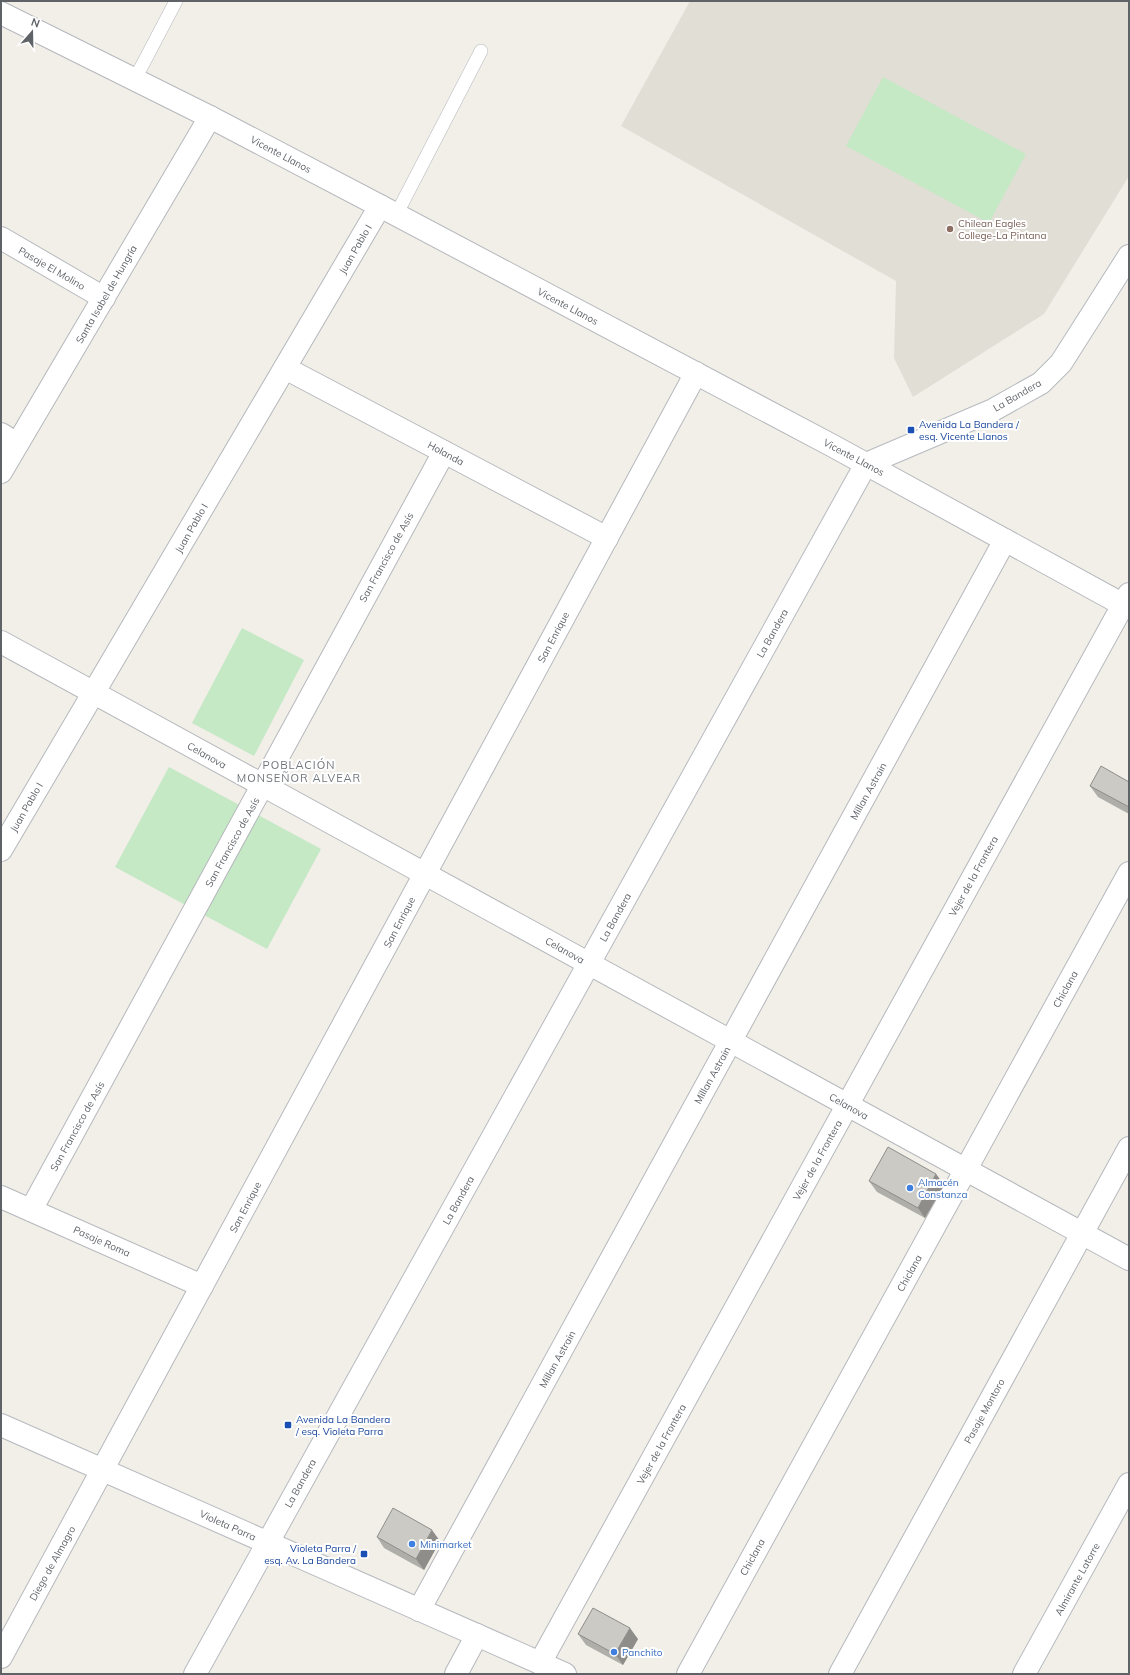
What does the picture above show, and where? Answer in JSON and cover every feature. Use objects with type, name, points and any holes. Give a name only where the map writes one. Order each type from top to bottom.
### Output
[{"type":"street","name":"Vicente Llanos","points":[[1,13],[210,116],[696,373],[1005,540],[1127,602]]},
{"type":"street","name":"Santa Isabel de Hungría","points":[[1,472],[9,439],[104,298],[210,116]]},
{"type":"street","name":"Juan Pablo I","points":[[1,850],[285,368],[388,210]]},
{"type":"street","name":"Pasaje El Molino","points":[[1,238],[104,298]]},
{"type":"street","name":"La Bandera","points":[[195,1674],[866,464],[992,410],[1042,383],[1061,364],[1129,256]]},
{"type":"street","name":"Holanda","points":[[285,368],[607,538]]},
{"type":"street","name":"San Enrique","points":[[103,1470],[696,373]]},
{"type":"street","name":"San Francisco de Asís","points":[[31,1210],[444,452]]},
{"type":"street","name":"Millan Astrain","points":[[419,1610],[1005,540]]},
{"type":"street","name":"Vejer de la Frontera","points":[[540,1663],[847,1105],[1127,602]]},
{"type":"street","name":"Celanova","points":[[1,642],[1129,1259]]},
{"type":"street","name":"Chiclana","points":[[688,1674],[1129,872]]},
{"type":"street","name":"Pasaje Montoro","points":[[840,1674],[1129,1148]]},
{"type":"street","name":"Pasaje Roma","points":[[1,1197],[202,1286]]},
{"type":"street","name":"Violeta Parra","points":[[1,1425],[565,1674]]},
{"type":"street","name":"Diego de Almagro","points":[[1,1655],[103,1470]]},
{"type":"street","name":"Almirante Latorre","points":[[1024,1674],[1129,1484]]},
{"type":"street","points":[[456,1674],[477,1635]]},
{"type":"lane","points":[[134,79],[176,1]]},
{"type":"lane","points":[[388,210],[481,51]]},
{"type":"shaded area","name":"Chilean Eagles College-La Pintana","points":[[690,1],[1129,1],[1129,176],[1044,314],[913,397],[894,358],[896,281],[621,126]]},
{"type":"green space","points":[[883,77],[1026,154],[989,223],[846,146]]},
{"type":"green space","points":[[242,628],[304,660],[254,756],[192,723]]},
{"type":"green space","points":[[169,767],[321,849],[267,949],[115,867]]},
{"type":"building","points":[[1101,766],[1129,782],[1129,807],[1090,786]]},
{"type":"building","name":"Almacén Constanza","points":[[888,1147],[936,1174],[918,1208],[869,1181]]},
{"type":"building","points":[[393,1508],[432,1530],[416,1559],[377,1537]]},
{"type":"building","points":[[593,1608],[630,1628],[615,1654],[578,1634]]},
{"type":"place","name":"Chilean Eagles College-La Pintana","points":[[950,229]]},
{"type":"place","name":"Avenida La Bandera / esq. Vicente Llanos","points":[[911,430]]},
{"type":"place","name":"Almacén Constanza","points":[[910,1188]]},
{"type":"place","name":"Avenida La Bandera / esq. Violeta Parra","points":[[288,1425]]},
{"type":"place","name":"Minimarket","points":[[412,1544]]},
{"type":"place","name":"Violeta Parra / esq. Av. La Bandera","points":[[364,1554]]},
{"type":"place","name":"Panchito","points":[[614,1652]]},
{"type":"district","name":"POBLACIÓN MONSEÑOR ALVEAR","points":[[299,771]]}]
